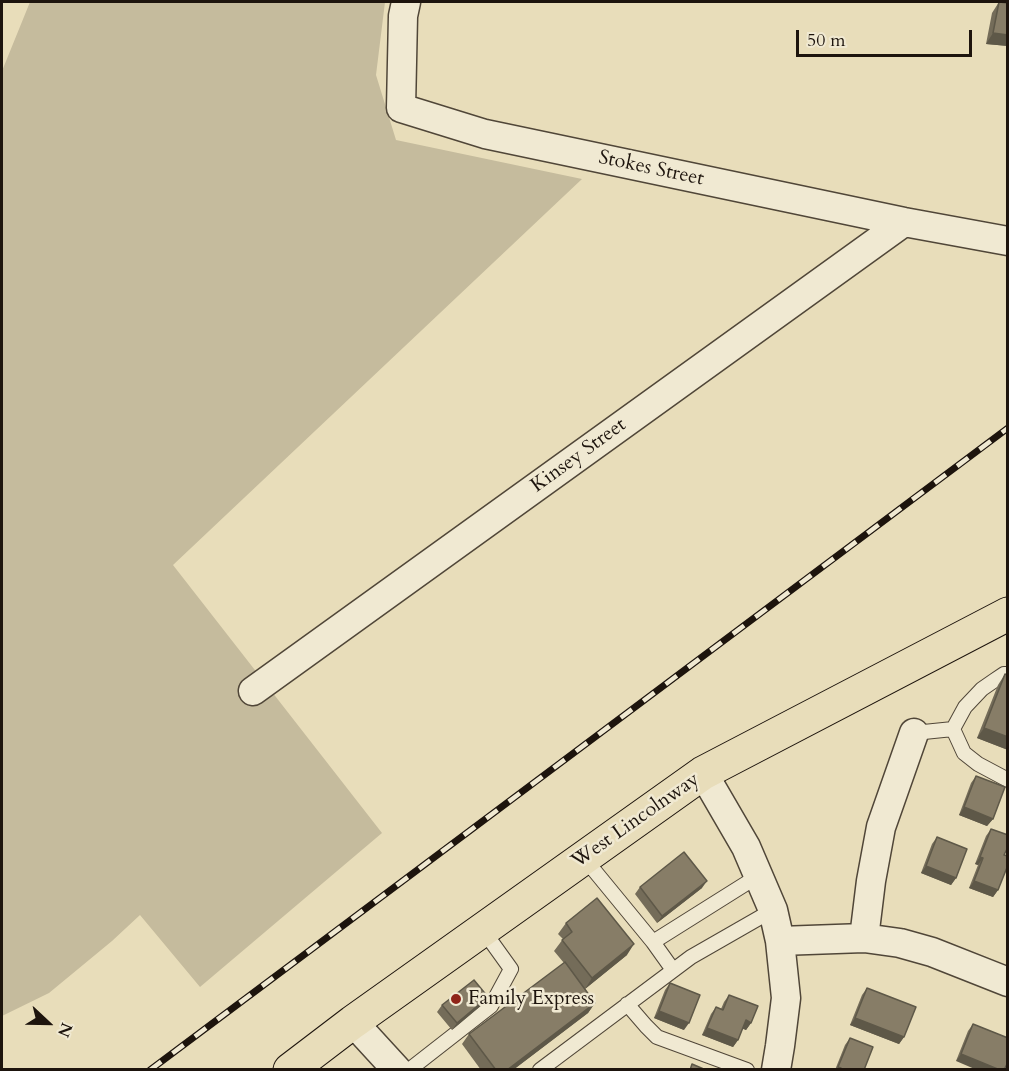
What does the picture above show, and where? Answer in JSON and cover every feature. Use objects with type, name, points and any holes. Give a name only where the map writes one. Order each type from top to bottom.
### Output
[{"type":"main road","name":"West Lincolnway","points":[[290,1070],[353,1022],[703,773],[1008,614]]},
{"type":"street","name":"Stokes Street","points":[[406,2],[403,16],[401,108],[485,134],[904,222],[1008,241]]},
{"type":"street","name":"Kinsey Street","points":[[253,691],[904,222]]},
{"type":"street","points":[[864,938],[870,881],[881,827],[914,733]]},
{"type":"street","points":[[703,773],[746,847],[773,910],[780,940],[786,998],[776,1070]]},
{"type":"street","points":[[780,940],[864,938],[900,943],[932,952],[1008,982]]},
{"type":"street","points":[[353,1022],[397,1070]]},
{"type":"lane","points":[[953,729],[965,707],[982,689],[1004,674],[1008,674]]},
{"type":"lane","points":[[914,733],[953,729]]},
{"type":"lane","points":[[953,729],[964,753],[978,764],[1008,780]]},
{"type":"lane","points":[[584,858],[674,970]]},
{"type":"lane","points":[[652,942],[758,876]]},
{"type":"lane","points":[[540,1070],[691,957],[773,910]]},
{"type":"lane","points":[[409,1070],[491,1006],[511,969],[483,930]]},
{"type":"lane","points":[[627,1004],[657,1037],[747,1070]]},
{"type":"shaded area","points":[[30,2],[385,2],[376,75],[396,140],[582,179],[173,565],[382,833],[200,987],[140,915],[49,993],[2,1016],[2,71]]},
{"type":"building","points":[[999,2],[1008,3],[1008,35],[993,33]]},
{"type":"building","points":[[1005,674],[1008,675],[1008,737],[984,728]]},
{"type":"building","points":[[976,776],[1005,787],[993,819],[964,807]]},
{"type":"building","points":[[991,829],[1008,835],[1008,847],[1004,855],[1008,856],[1008,865],[998,890],[974,881]]},
{"type":"building","points":[[937,837],[967,849],[956,878],[926,866]]},
{"type":"building","points":[[684,852],[707,881],[662,916],[640,887]]},
{"type":"building","points":[[597,898],[634,944],[592,978],[562,940],[572,932],[566,923]]},
{"type":"building","points":[[565,962],[595,1003],[507,1070],[496,1070],[469,1034]]},
{"type":"building","points":[[474,980],[488,997],[457,1023],[442,1005]]},
{"type":"building","points":[[670,983],[700,995],[689,1023],[659,1011]]},
{"type":"building","points":[[867,988],[916,1007],[904,1037],[855,1018]]},
{"type":"building","points":[[729,995],[758,1006],[751,1023],[746,1020],[738,1040],[707,1028],[716,1007],[723,1010]]},
{"type":"building","points":[[973,1024],[1008,1038],[1008,1062],[1004,1070],[961,1054]]},
{"type":"building","points":[[850,1038],[873,1047],[864,1070],[840,1070],[841,1068],[838,1067]]},
{"type":"building","points":[[692,1064],[706,1070],[690,1070]]},
{"type":"railway","points":[[150,1070],[1008,428]]},
{"type":"place","name":"Family Express","points":[[456,999]]}]
